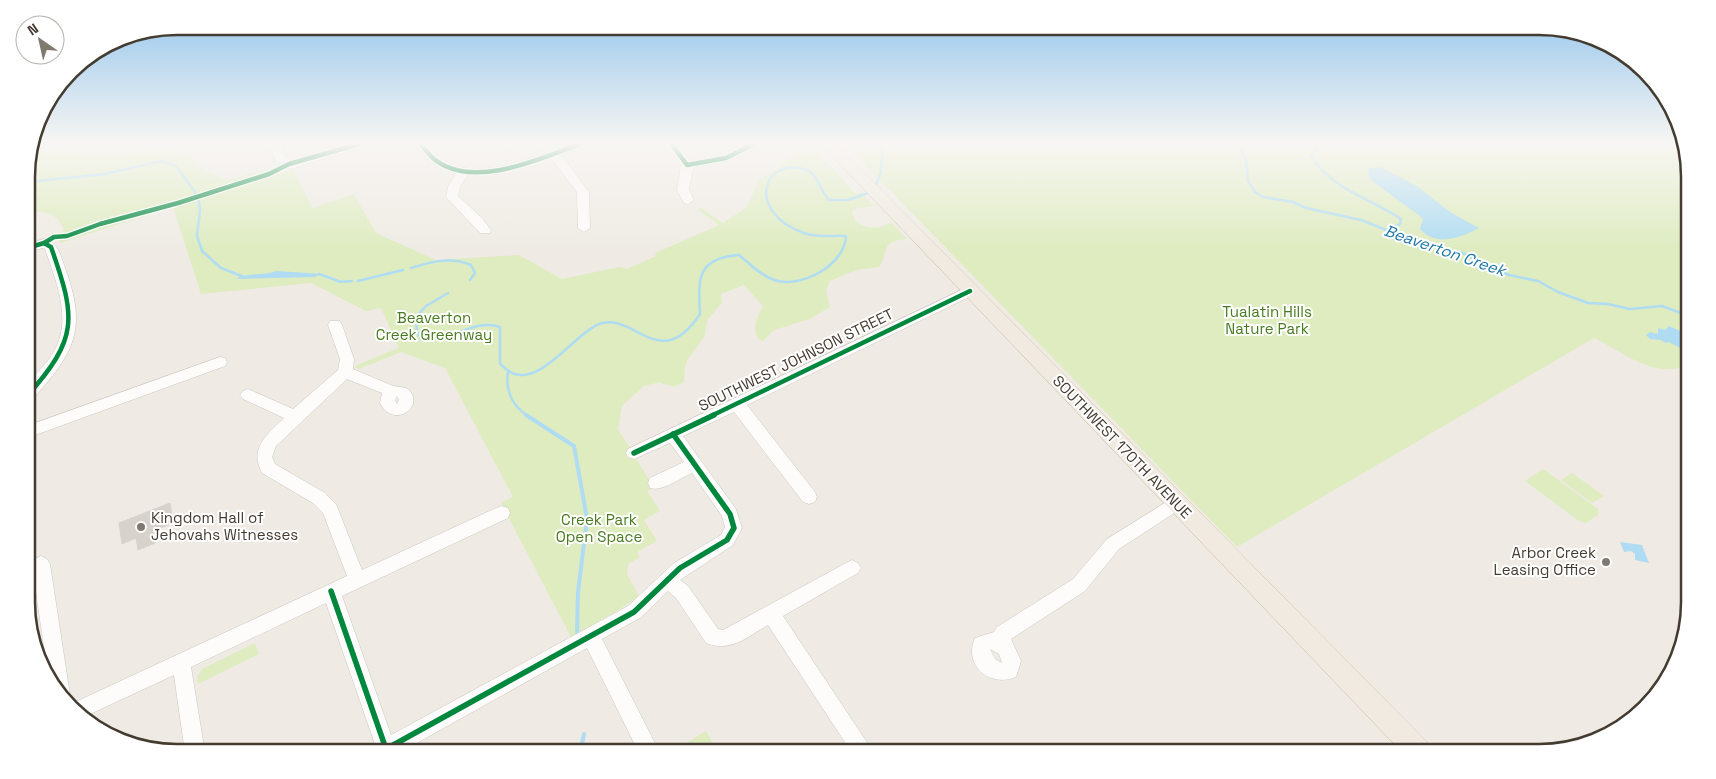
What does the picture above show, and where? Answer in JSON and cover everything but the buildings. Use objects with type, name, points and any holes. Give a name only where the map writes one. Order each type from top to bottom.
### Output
[{"type":"main road","name":"SOUTHWEST 170TH AVENUE","points":[[862,178],[1411,744]]},
{"type":"street","points":[[459,178],[452,196],[458,205],[480,221],[485,230]]},
{"type":"street","points":[[573,178],[583,192],[584,228]]},
{"type":"street","points":[[685,178],[683,190],[688,200]]},
{"type":"street","points":[[35,246],[44,243],[51,246],[72,314],[65,347],[52,370],[35,388]]},
{"type":"street","name":"SOUTHWEST JOHNSON STREET","points":[[634,452],[970,291]]},
{"type":"street","points":[[335,325],[347,360],[344,372],[269,443],[264,457],[268,468],[319,498],[330,509],[357,579]]},
{"type":"street","points":[[35,429],[220,362]]},
{"type":"street","points":[[344,372],[387,389],[391,393]]},
{"type":"street","points":[[248,395],[295,417]]},
{"type":"street","points":[[736,403],[809,497]]},
{"type":"street","points":[[395,744],[634,612],[666,579],[680,568],[727,540],[734,528],[730,514],[673,434]]},
{"type":"street","points":[[656,483],[694,464]]},
{"type":"street","points":[[999,642],[1004,633],[1079,585],[1113,544],[1176,503]]},
{"type":"street","points":[[83,708],[502,513]]},
{"type":"street","points":[[41,564],[57,679]]},
{"type":"street","points":[[666,579],[682,592],[709,633],[718,639],[733,637],[852,568]]},
{"type":"street","points":[[331,591],[384,744]]},
{"type":"street","points":[[772,614],[858,744]]},
{"type":"street","points":[[591,637],[645,744]]},
{"type":"street","points":[[181,661],[194,744]]},
{"type":"green space","points":[[35,178],[224,178],[228,180],[234,178],[297,178],[313,208],[354,194],[376,233],[436,260],[519,255],[562,279],[619,267],[627,269],[656,256],[655,253],[719,225],[698,210],[701,208],[723,223],[747,207],[761,178],[842,178],[856,194],[861,192],[874,206],[858,208],[852,211],[857,222],[868,227],[881,227],[891,222],[907,239],[898,240],[889,245],[879,267],[856,270],[830,281],[826,290],[830,307],[810,319],[774,330],[763,341],[759,340],[755,327],[763,306],[744,285],[721,294],[722,303],[707,320],[705,336],[688,359],[685,367],[684,382],[675,386],[669,386],[660,382],[644,386],[622,406],[618,429],[654,488],[647,491],[660,511],[644,520],[657,541],[637,552],[640,557],[628,564],[627,574],[639,596],[571,637],[501,503],[513,497],[445,368],[401,352],[359,369],[355,368],[357,365],[399,348],[381,308],[366,311],[311,283],[201,294],[173,207],[60,243],[59,233],[64,231],[56,217],[35,211]]},
{"type":"green space","name":"Tualatin Hills Nature Park","points":[[878,178],[1681,178],[1681,367],[1670,369],[1647,365],[1594,338],[1237,547]]},
{"type":"green space","points":[[1543,469],[1598,509],[1599,514],[1586,523],[1579,521],[1525,481]]},
{"type":"green space","points":[[1572,473],[1604,496],[1592,503],[1561,480]]},
{"type":"green space","points":[[255,643],[259,654],[198,684],[197,677],[202,669]]},
{"type":"green space","points":[[706,731],[713,744],[685,744]]},
{"type":"water","points":[[1370,178],[1402,178],[1417,186],[1450,212],[1479,228],[1464,235],[1448,239],[1433,238],[1426,235],[1420,229],[1423,219],[1420,216]]},
{"type":"water","points":[[277,271],[322,274],[314,277],[236,279]]},
{"type":"water","points":[[1669,326],[1681,331],[1681,349],[1669,342],[1650,339],[1646,335],[1650,332],[1658,334],[1658,328],[1665,330]]},
{"type":"water","points":[[1620,542],[1642,545],[1649,563],[1635,560],[1635,554],[1631,551],[1624,552]]},
{"type":"waterway","name":"Beaverton Creek","points":[[35,181],[63,178]]},
{"type":"waterway","name":"Beaverton Creek","points":[[185,178],[198,196],[200,210],[197,236],[202,251],[221,268],[244,277]]},
{"type":"waterway","name":"Beaverton Creek","points":[[448,293],[426,306],[416,317],[417,332],[422,340],[443,338],[481,326],[500,327],[500,364],[512,373],[523,375],[546,366],[589,330],[599,324],[612,322],[660,341],[672,339],[686,331],[700,314],[700,280],[708,265],[715,260],[739,255],[755,269],[774,280],[796,281],[808,278],[830,265],[844,247],[846,236],[809,235],[785,223],[773,212],[767,199],[767,187],[771,178]]},
{"type":"waterway","name":"Beaverton Creek","points":[[816,178],[829,200],[848,200],[871,192]]},
{"type":"waterway","name":"Beaverton Creek","points":[[875,187],[878,178]]},
{"type":"waterway","name":"Beaverton Creek","points":[[1248,178],[1255,192],[1263,197],[1293,202],[1306,208],[1361,220],[1422,244],[1463,253],[1488,267],[1509,275],[1538,281],[1558,292],[1588,303],[1608,304],[1630,309],[1662,306],[1681,313]]},
{"type":"waterway","points":[[1332,178],[1352,192],[1401,219],[1400,224],[1389,229]]},
{"type":"waterway","name":"Beaverton Creek","points":[[411,268],[448,260],[464,262],[471,265],[475,273],[470,280]]},
{"type":"waterway","name":"Beaverton Creek","points":[[358,281],[403,270]]},
{"type":"waterway","name":"Beaverton Creek","points":[[319,274],[341,282],[352,281]]},
{"type":"waterway","points":[[508,372],[507,379],[511,397],[522,412],[528,416]]},
{"type":"waterway","points":[[526,415],[574,446],[587,519],[578,592],[577,632]]},
{"type":"waterway","points":[[582,744],[584,734]]},
{"type":"cycle path","points":[[35,246],[54,237],[67,236],[100,224],[178,203],[250,178]]},
{"type":"cycle path","points":[[35,387],[58,358],[66,342],[70,326],[70,310],[60,271],[51,247],[44,243]]},
{"type":"cycle path","points":[[634,453],[970,291]]},
{"type":"cycle path","points":[[395,744],[634,612],[680,568],[727,540],[734,528],[730,514],[673,434]]},
{"type":"cycle path","points":[[331,591],[384,744]]},
{"type":"place","name":"Kingdom Hall of Jehovahs Witnesses","points":[[141,527]]},
{"type":"place","name":"Arbor Creek Leasing Office","points":[[1606,562]]},
{"type":"park label","name":"Beaverton Creek Greenway","points":[[434,326]]},
{"type":"park label","name":"Creek Park Open Space","points":[[599,528]]}]
